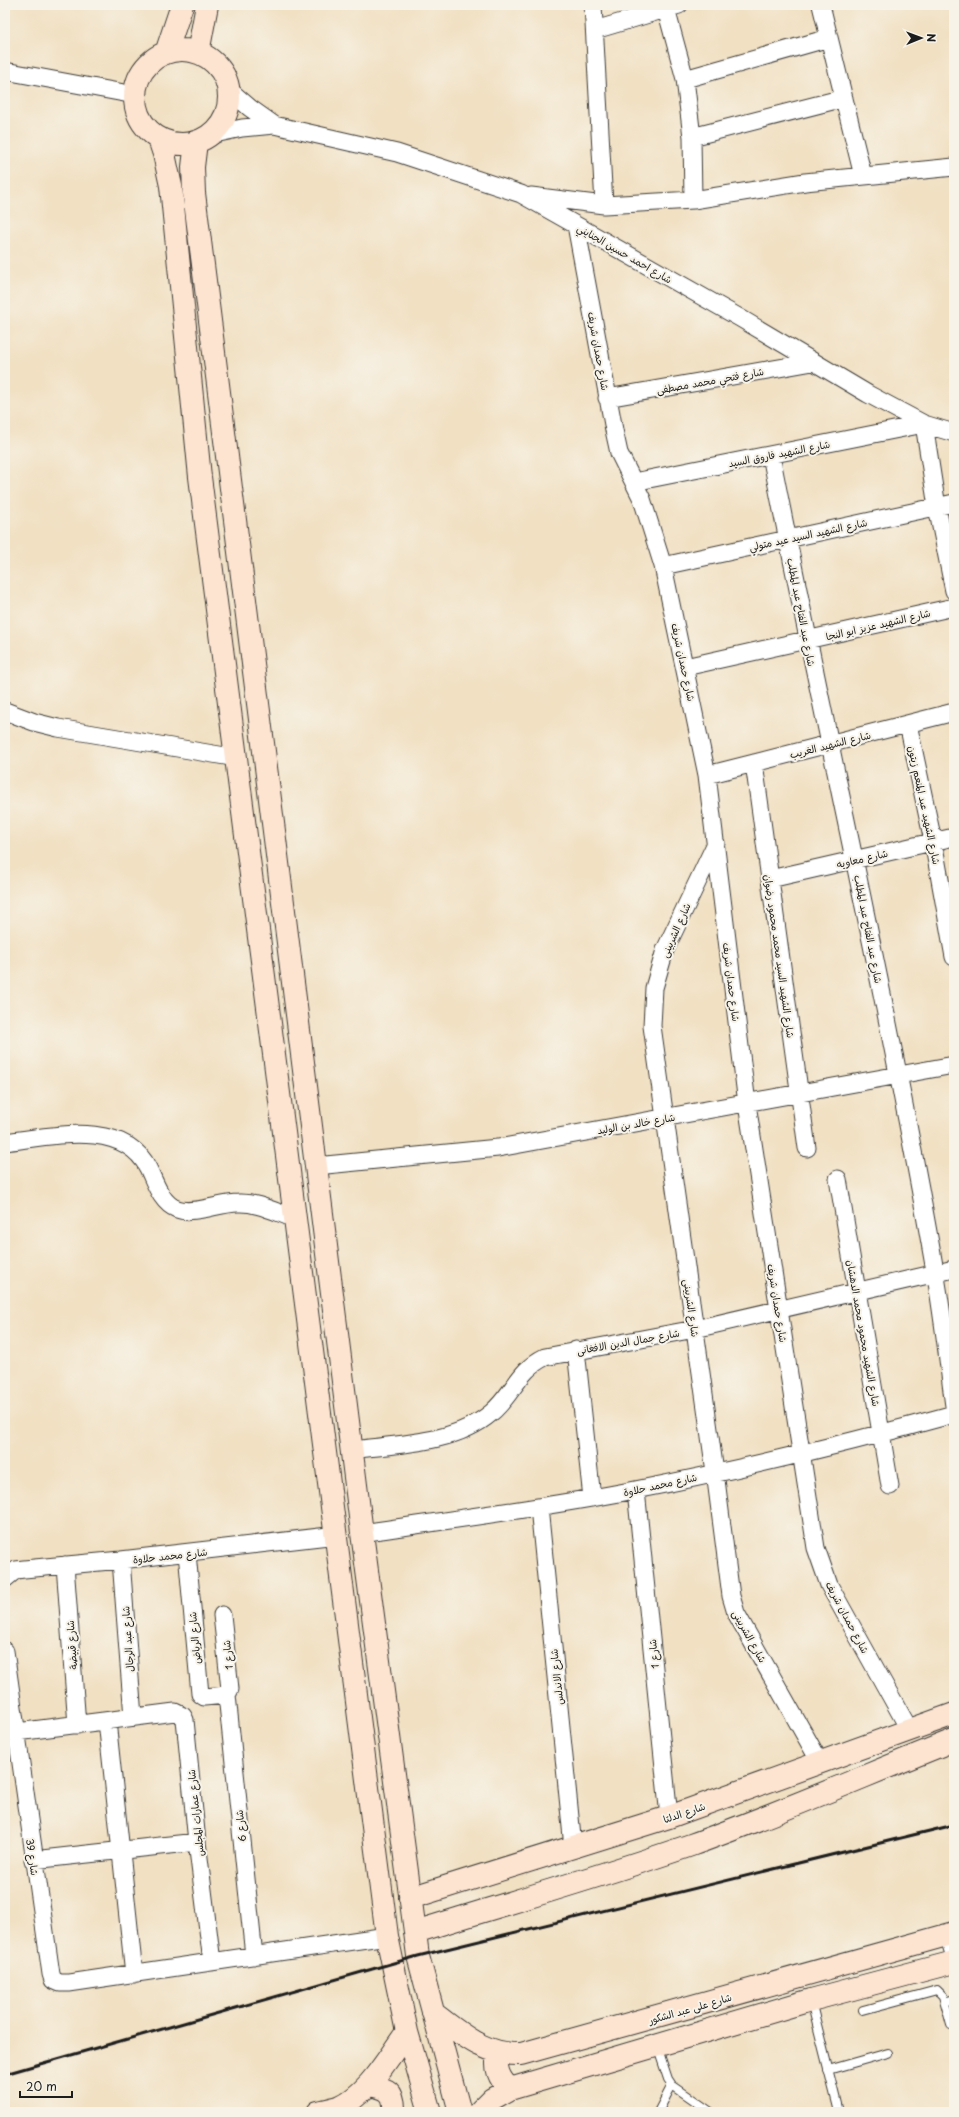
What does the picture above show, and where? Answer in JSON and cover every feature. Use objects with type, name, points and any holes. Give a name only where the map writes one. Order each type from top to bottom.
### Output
[{"type":"main road","points":[[166,53],[182,5]]},
{"type":"main road","points":[[198,53],[207,5]]},
{"type":"main road","points":[[182,50],[198,53],[207,58],[220,71],[228,89],[227,110],[218,128],[203,138],[177,144],[159,139],[151,133],[138,116],[135,95],[137,84],[144,69],[156,58],[166,53],[182,50]]},
{"type":"main road","points":[[203,138],[193,167],[194,193],[362,1533],[418,1956],[460,2112]]},
{"type":"main road","points":[[159,139],[171,186],[200,477],[337,1535],[387,1936],[407,2032],[429,2112]]},
{"type":"main road","points":[[300,1255],[327,1251]]},
{"type":"main road","name":"شارع الدلتا","points":[[410,1898],[670,1817],[954,1714]]},
{"type":"main road","points":[[916,1727],[944,1744]]},
{"type":"main road","points":[[415,1932],[619,1869],[763,1818],[944,1744]]},
{"type":"main road","points":[[527,1862],[538,1894]]},
{"type":"main road","name":"شارع على عبد الشكور","points":[[433,2013],[476,2044],[498,2053],[521,2054],[952,1941]]},
{"type":"main road","points":[[479,2112],[492,2099],[510,2089],[811,2000],[954,1962]]},
{"type":"main road","points":[[318,2112],[339,2107],[368,2085],[407,2032]]},
{"type":"main road","points":[[498,2053],[497,2070],[500,2077],[510,2089]]},
{"type":"main road","points":[[368,2085],[383,2087],[391,2094],[394,2102],[394,2112]]},
{"type":"street","points":[[593,5],[604,205]]},
{"type":"street","points":[[821,5],[863,176]]},
{"type":"street","points":[[595,30],[672,7],[685,79],[692,137],[693,200]]},
{"type":"street","points":[[685,79],[829,38]]},
{"type":"street","points":[[5,71],[135,95]]},
{"type":"street","name":"شارع احمد حسين الجنايني","points":[[228,89],[250,108],[274,125]]},
{"type":"street","points":[[692,137],[844,98]]},
{"type":"street","name":"شارع احمد حسين الجنايني","points":[[203,138],[242,128],[274,125],[397,153],[521,194],[868,394],[924,424],[954,433]]},
{"type":"street","points":[[521,194],[604,205],[693,200],[805,182],[954,167]]},
{"type":"street","name":"شارع حمدان شريف","points":[[576,225],[607,398],[619,453],[642,499],[663,566],[707,775],[747,1104],[812,1530],[822,1567],[829,1585],[916,1727]]},
{"type":"street","name":"شارع فتحي محمد مصطفى","points":[[607,398],[813,362]]},
{"type":"street","points":[[924,424],[937,507],[954,591]]},
{"type":"street","name":"شارع الشهيد فاروق السيد","points":[[634,482],[924,424]]},
{"type":"street","name":"شارع عبد الفتاح عبد المطلب","points":[[771,455],[807,640],[855,860],[936,1273],[954,1406]]},
{"type":"street","name":"شارع الشهيد السيد عيد متولي","points":[[663,566],[954,503]]},
{"type":"street","name":"شارع الشهيد عزيز ابو النجا","points":[[685,667],[954,607]]},
{"type":"street","points":[[5,711],[34,722],[58,728],[236,758]]},
{"type":"street","name":"شارع الشهيد الغريب","points":[[707,775],[954,712]]},
{"type":"street","name":"شارع الشهيد عبد المنعم زيتون","points":[[908,724],[933,841],[954,957]]},
{"type":"street","name":"شارع الشهيد السيد محمد محمود رضوان","points":[[754,763],[807,1148]]},
{"type":"street","name":"شارع معاويه","points":[[770,879],[954,836]]},
{"type":"street","name":"شارع الشربينى","points":[[716,844],[665,950],[654,988],[652,1026],[715,1472],[729,1588],[733,1605],[820,1762]]},
{"type":"street","name":"شارع خالد بن الوليد","points":[[316,1166],[498,1148],[799,1095],[954,1065]]},
{"type":"street","points":[[5,1142],[84,1134],[112,1138],[125,1144],[146,1163],[166,1202],[178,1209],[191,1210],[239,1203],[256,1205],[296,1219]]},
{"type":"street","name":"شارع الشهيد محمود محمد الدهشان","points":[[838,1179],[890,1486]]},
{"type":"street","name":"شارع جمال الدين الافغانى","points":[[352,1450],[442,1437],[468,1429],[480,1422],[502,1404],[522,1373],[529,1366],[545,1357],[695,1329],[954,1269]]},
{"type":"street","points":[[576,1350],[592,1498]]},
{"type":"street","name":"شارع محمد حلاوة","points":[[362,1533],[539,1507],[636,1490],[801,1454],[954,1414]]},
{"type":"street","name":"شارع 1","points":[[636,1490],[670,1817]]},
{"type":"street","name":"شارع الاندلس","points":[[539,1507],[573,1848]]},
{"type":"street","name":"شارع محمد حلاوة","points":[[5,1579],[20,1570],[187,1553],[337,1535]]},
{"type":"street","name":"شارع الرياض","points":[[187,1553],[200,1694],[204,1697],[227,1695]]},
{"type":"street","name":"شارع عبد الرجال","points":[[121,1560],[133,1717]]},
{"type":"street","name":"شارع قبيضة","points":[[65,1565],[77,1725]]},
{"type":"street","name":"شارع 1","points":[[222,1615],[230,1689],[227,1695]]},
{"type":"street","name":"شارع 39","points":[[5,1651],[33,1860],[53,1980],[60,1983],[68,1983],[134,1974]]},
{"type":"street","name":"شارع 6","points":[[227,1695],[254,1956]]},
{"type":"street","name":"شارع عمارات المجلس","points":[[133,1717],[175,1712],[183,1716],[185,1720],[197,1842],[212,1962]]},
{"type":"street","points":[[17,1732],[133,1717]]},
{"type":"street","points":[[107,1721],[134,1974],[387,1936]]},
{"type":"street","points":[[33,1860],[197,1842]]},
{"type":"lane","points":[[863,2010],[934,1990],[942,1993],[951,2025]]},
{"type":"lane","points":[[945,2002],[954,1999]]},
{"type":"lane","points":[[811,2000],[839,2112]]},
{"type":"lane","points":[[657,2045],[666,2074],[672,2085],[711,2112]]},
{"type":"lane","points":[[828,2070],[888,2053]]},
{"type":"lane","points":[[658,2112],[672,2085]]},
{"type":"railway","points":[[5,2074],[418,1956],[954,1825]]}]
